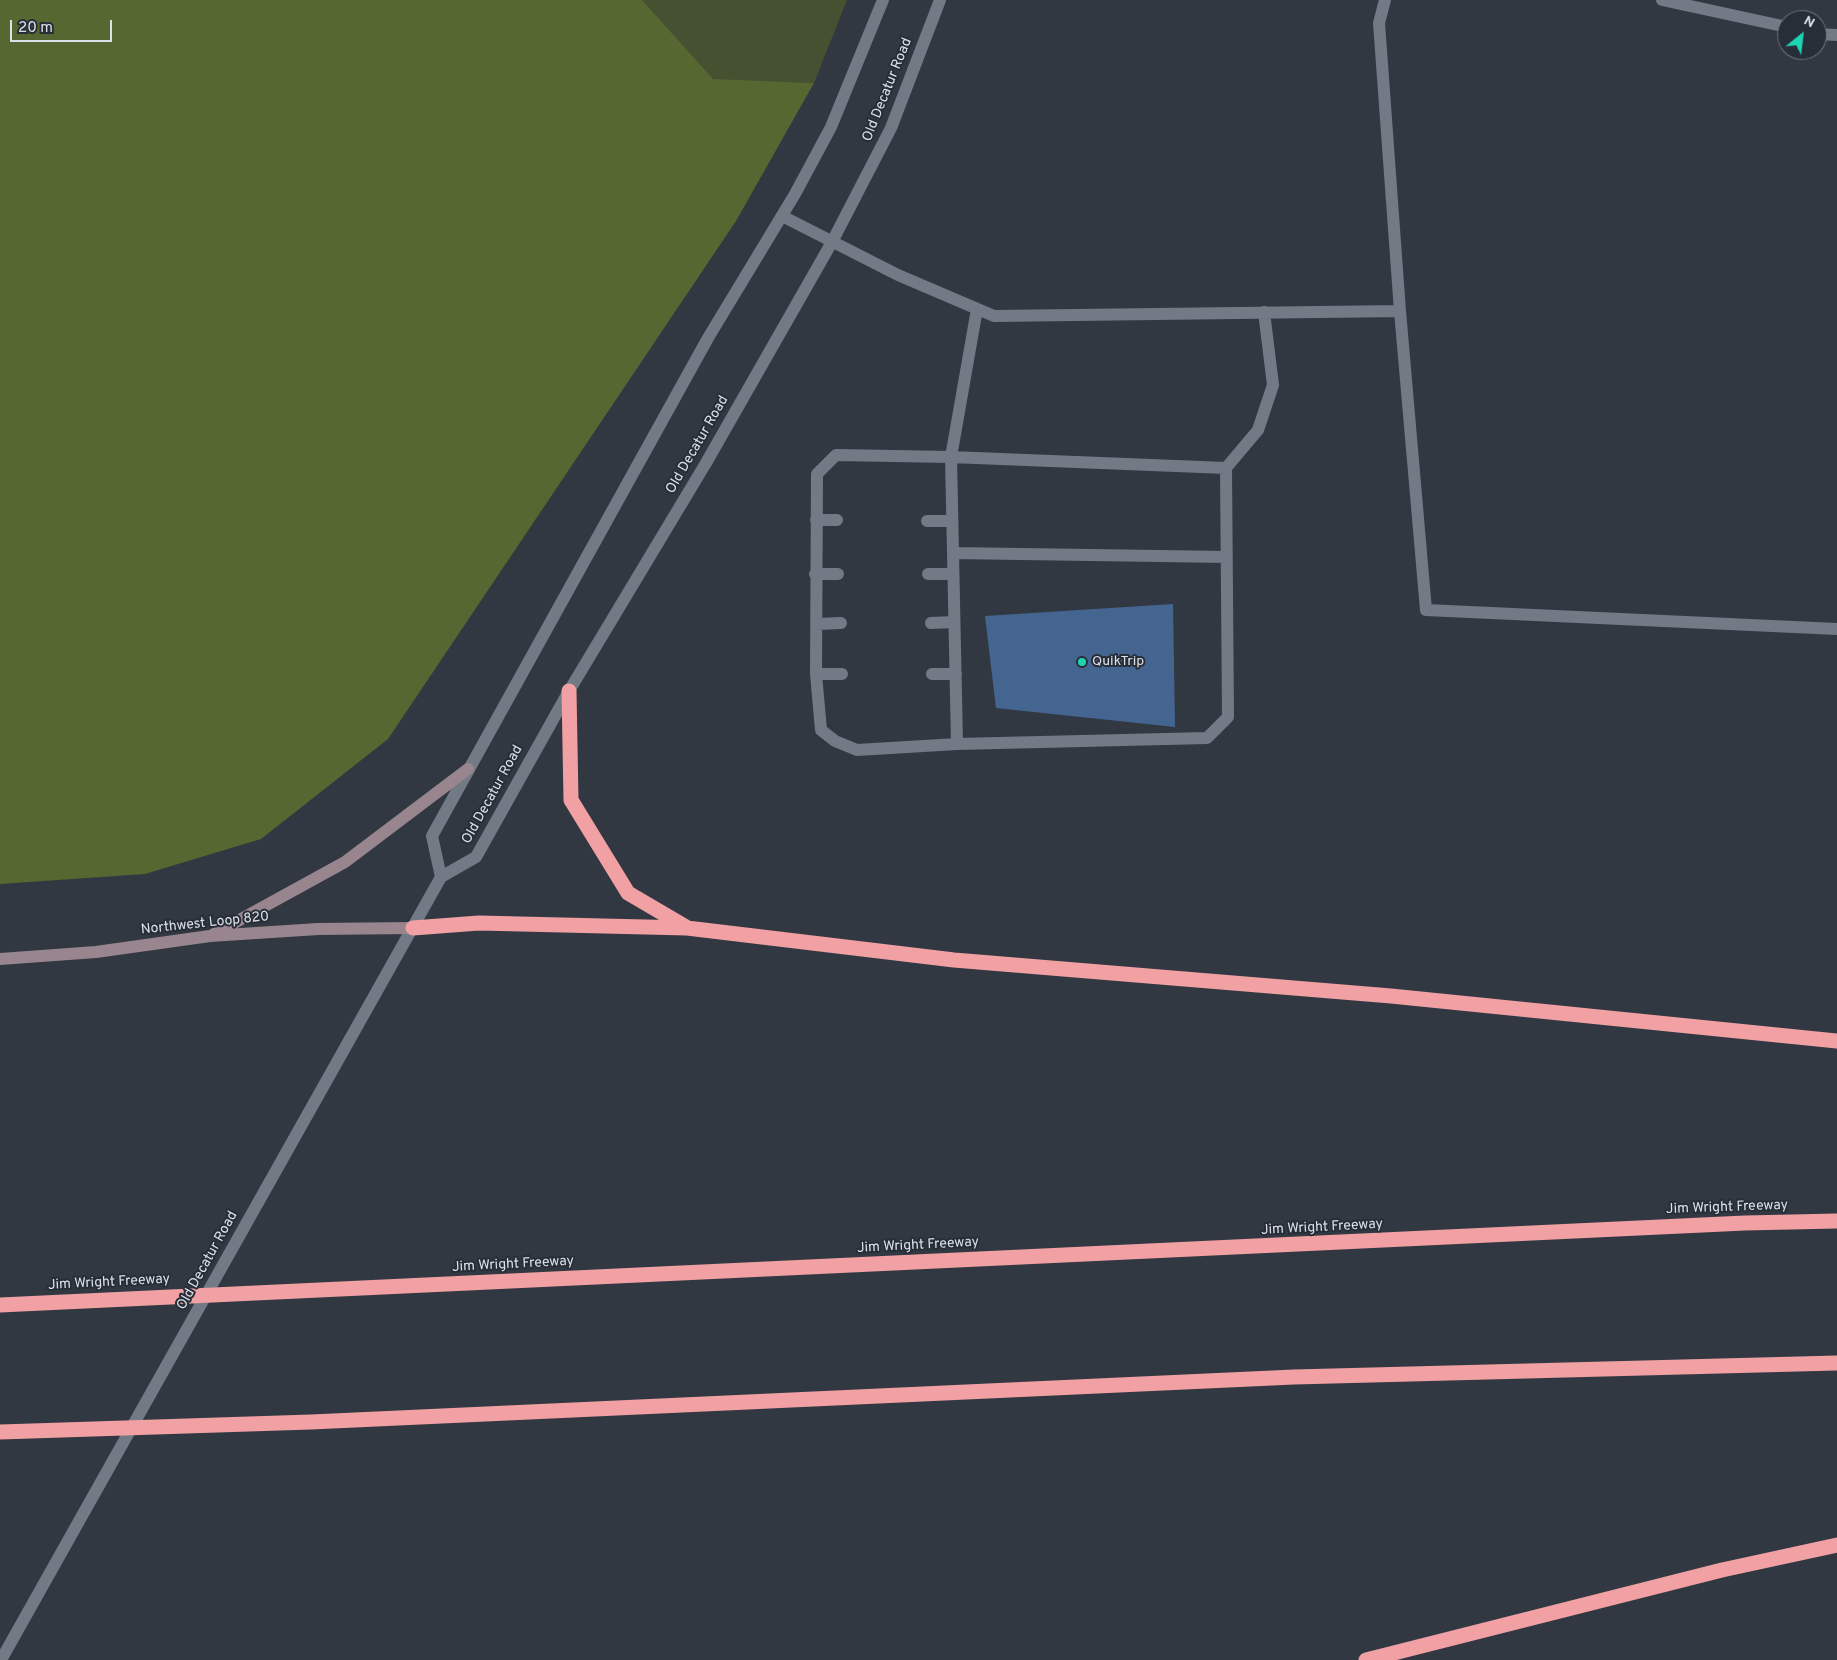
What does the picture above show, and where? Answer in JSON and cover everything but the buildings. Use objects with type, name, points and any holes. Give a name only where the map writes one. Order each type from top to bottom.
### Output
[{"type":"highway","points":[[569,691],[571,800],[628,893],[687,928]]},
{"type":"highway","points":[[413,928],[479,923],[687,928],[954,960],[1391,996],[1837,1041]]},
{"type":"highway","name":"Jim Wright Freeway","points":[[0,1305],[1745,1223],[1837,1221]]},
{"type":"highway","points":[[0,1432],[321,1422],[1294,1377],[1837,1363]]},
{"type":"highway","points":[[1366,1660],[1722,1570],[1837,1545]]},
{"type":"main road","points":[[210,936],[345,862],[468,769]]},
{"type":"main road","name":"Northwest Loop 820","points":[[0,959],[96,952],[210,936],[318,929],[413,928]]},
{"type":"street","points":[[441,877],[432,836],[704,346],[782,216],[831,127],[883,0]]},
{"type":"street","name":"Old Decatur Road","points":[[1,1660],[441,877],[476,857],[569,691],[706,463],[832,242],[891,128],[940,0]]},
{"type":"street","points":[[1385,0],[1380,23],[1400,311],[1426,610],[1837,629]]},
{"type":"street","points":[[1662,0],[1777,25]]},
{"type":"street","points":[[782,216],[898,275],[994,316],[1400,311]]},
{"type":"street","points":[[957,744],[951,457],[977,309]]},
{"type":"street","points":[[1226,468],[951,457],[836,455],[817,474],[816,674],[821,730],[835,741],[857,750],[957,744],[1207,738],[1228,717],[1226,468],[1258,430],[1273,385],[1264,312]]},
{"type":"street","points":[[816,520],[837,520]]},
{"type":"street","points":[[927,521],[952,522]]},
{"type":"street","points":[[953,552],[1226,556]]},
{"type":"street","points":[[816,574],[838,574]]},
{"type":"street","points":[[928,574],[953,574]]},
{"type":"street","points":[[931,623],[954,622]]},
{"type":"street","points":[[817,624],[841,623]]},
{"type":"street","points":[[816,674],[842,674]]},
{"type":"street","points":[[932,674],[956,674]]},
{"type":"green space","points":[[0,0],[642,0],[713,79],[814,83],[736,221],[388,739],[261,839],[145,874],[0,884]]},
{"type":"green space","points":[[642,0],[847,0],[814,83],[713,80]]},
{"type":"place","name":"QuikTrip","points":[[1082,662]]}]
